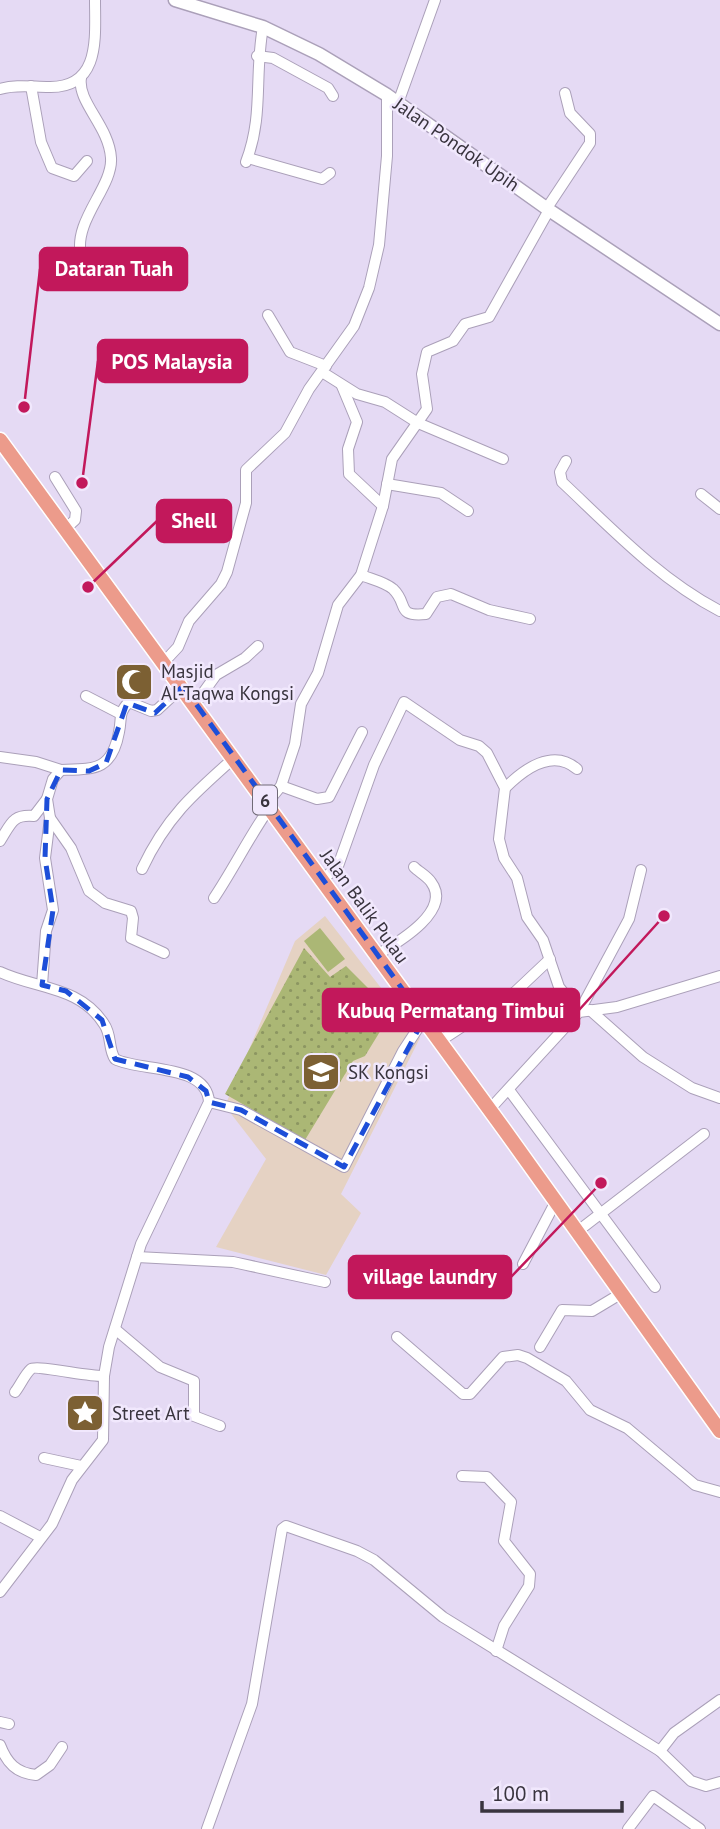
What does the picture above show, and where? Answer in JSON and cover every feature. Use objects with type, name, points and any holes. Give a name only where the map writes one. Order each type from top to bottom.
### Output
[{"type":"main road","name":"Jalan Pondok Upih","points":[[181,1],[207,4],[262,27],[318,54],[387,94],[548,209],[720,324]]},
{"type":"main road","name":"Jalan Balik Pulau","points":[[2,448],[183,686],[720,1431]]},
{"type":"main road","points":[[703,1408],[720,1422]]},
{"type":"street","points":[[95,0],[95,46],[89,65],[81,78],[80,92],[94,111],[108,139],[111,160],[102,188],[84,220],[80,253],[95,284]]},
{"type":"street","points":[[398,103],[435,0]]},
{"type":"street","points":[[262,27],[257,56],[257,131],[247,160],[322,178],[330,173]]},
{"type":"street","points":[[257,56],[273,58],[328,88],[333,96]]},
{"type":"street","points":[[0,89],[61,87],[81,78]]},
{"type":"street","points":[[31,86],[41,142],[52,168],[74,176],[87,161]]},
{"type":"street","points":[[214,898],[238,862],[244,844],[281,786],[295,744],[301,704],[318,673],[338,605],[361,575],[383,506],[392,459],[418,423],[427,405],[422,374],[424,358],[431,350],[453,341],[465,324],[489,317],[548,209],[590,143],[590,134],[570,113],[565,93]]},
{"type":"street","points":[[164,662],[178,647],[189,621],[221,584],[227,572],[246,502],[246,470],[281,439],[354,326],[369,288],[379,245],[387,156],[387,94]]},
{"type":"street","points":[[268,314],[290,352],[324,369],[357,394],[385,402],[418,423],[503,459]]},
{"type":"street","points":[[342,384],[357,422],[348,449],[349,474],[383,506]]},
{"type":"street","points":[[566,461],[560,472],[562,482],[658,571],[696,600],[720,611]]},
{"type":"street","points":[[55,477],[76,512],[75,520],[65,529]]},
{"type":"street","points":[[387,484],[441,493],[468,511]]},
{"type":"street","points":[[701,494],[720,509]]},
{"type":"street","points":[[361,575],[391,588],[404,611],[409,614],[426,614],[437,597],[445,593],[494,612],[530,619]]},
{"type":"street","points":[[195,704],[216,675],[245,659],[258,646]]},
{"type":"street","points":[[0,757],[21,759],[61,770],[89,771],[105,764],[119,735],[119,713],[129,702],[151,711],[157,710],[183,686]]},
{"type":"street","points":[[86,696],[119,713]]},
{"type":"street","points":[[322,880],[338,866],[374,765],[401,702],[410,703],[452,735],[484,749],[505,788],[499,839],[504,858],[517,878],[523,908],[544,940],[559,987],[579,1012]]},
{"type":"street","points":[[281,786],[317,799],[329,797],[362,732]]},
{"type":"street","points":[[142,869],[165,825],[234,758]]},
{"type":"street","points":[[505,788],[531,767],[554,759],[565,760],[577,769]]},
{"type":"street","points":[[0,841],[15,818],[21,815],[34,816],[47,799],[54,779],[61,770]]},
{"type":"street","points":[[42,985],[46,931],[53,910],[44,858],[50,818],[47,799]]},
{"type":"street","points":[[50,818],[71,848],[89,891],[105,903],[131,911],[134,918],[131,938],[164,953]]},
{"type":"street","points":[[377,955],[419,926],[434,906],[435,894],[431,882],[414,867]]},
{"type":"street","points":[[490,1109],[579,1012],[629,919],[641,870]]},
{"type":"street","points":[[440,1041],[515,992],[550,959]]},
{"type":"street","points":[[0,972],[21,982],[66,991],[102,1020],[110,1037],[114,1059],[129,1065],[164,1068],[188,1077],[206,1091],[209,1102],[146,1230],[137,1258],[104,1376],[104,1434],[72,1480],[58,1515],[0,1592]]},
{"type":"street","points":[[579,1012],[617,1007],[720,976]]},
{"type":"street","points":[[590,1010],[643,1057],[692,1087],[720,1098]]},
{"type":"street","points":[[209,1102],[241,1110],[344,1167],[403,1051],[424,1019]]},
{"type":"street","points":[[509,1090],[655,1287]]},
{"type":"street","points":[[578,1231],[704,1134]]},
{"type":"street","points":[[523,1264],[556,1201]]},
{"type":"street","points":[[137,1258],[233,1262],[325,1282]]},
{"type":"street","points":[[540,1347],[562,1310],[592,1311],[622,1293]]},
{"type":"street","points":[[115,1329],[160,1367],[194,1381],[194,1416],[220,1426]]},
{"type":"street","points":[[397,1337],[463,1394],[470,1394],[503,1357],[518,1355],[527,1358],[573,1387],[590,1410],[627,1428],[695,1485],[720,1492]]},
{"type":"street","points":[[15,1392],[31,1369],[38,1366],[77,1376],[104,1376]]},
{"type":"street","points":[[44,1458],[81,1466]]},
{"type":"street","points":[[462,1476],[487,1477],[511,1502],[504,1541],[530,1574],[529,1586],[503,1626],[496,1651]]},
{"type":"street","points":[[0,1516],[40,1537]]},
{"type":"street","points":[[207,1829],[252,1704],[284,1527],[357,1551],[374,1560],[443,1617],[660,1751],[691,1781],[706,1786],[720,1782]]},
{"type":"street","points":[[660,1751],[674,1733],[720,1700]]},
{"type":"street","points":[[0,1745],[13,1767],[36,1775],[50,1765],[62,1747]]},
{"type":"street","points":[[628,1829],[653,1796],[700,1829]]},
{"type":"highlighted area","points":[[183,686],[424,1019],[344,1167],[241,1110],[209,1102],[206,1091],[188,1077],[115,1059],[102,1020],[66,991],[42,985],[53,910],[45,858],[47,799],[61,770],[89,771],[106,763],[127,703],[155,713]]},
{"type":"shaded area","name":"SK Kongsi","points":[[325,916],[420,1038],[341,1194],[361,1213],[326,1275],[216,1247],[266,1159],[225,1106],[295,941]]},
{"type":"green space","points":[[320,928],[345,959],[328,972],[304,941]]},
{"type":"green space","points":[[304,948],[330,977],[346,966],[392,1012],[365,1056],[353,1061],[305,1140],[225,1094]]},
{"type":"place","name":"Dataran Tuah","points":[[24,407]]},
{"type":"place","name":"POS Malaysia","points":[[82,483]]},
{"type":"place","name":"Shell","points":[[88,587]]},
{"type":"place","name":"Masjid Al-Taqwa Kongsi","points":[[134,682]]},
{"type":"place","name":"Kubuq Permatang Timbui","points":[[664,916]]},
{"type":"place","name":"SK Kongsi","points":[[321,1072]]},
{"type":"place","name":"village laundry","points":[[601,1183]]},
{"type":"place","name":"Street Art","points":[[85,1413]]}]
